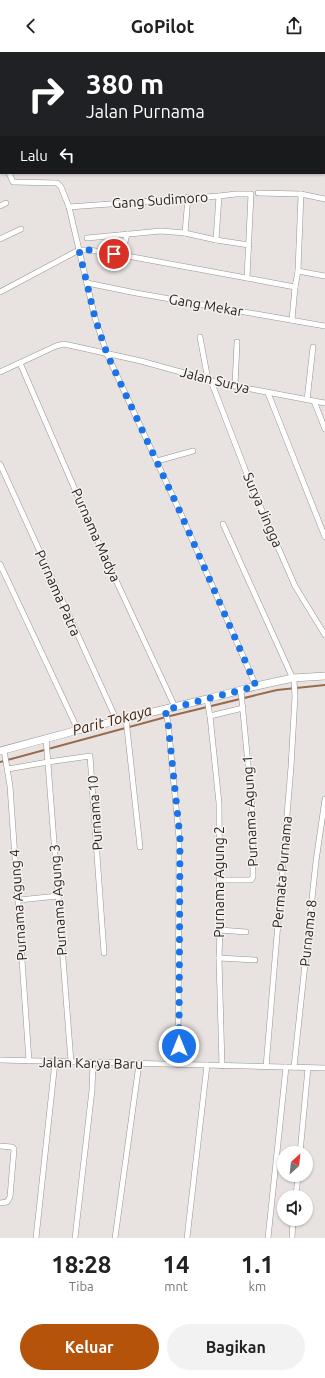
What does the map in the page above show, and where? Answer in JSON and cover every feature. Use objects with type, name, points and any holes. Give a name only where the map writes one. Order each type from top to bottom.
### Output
[{"type":"street","points":[[9,174],[12,182],[14,183],[58,183],[61,187],[69,207],[95,318],[107,354],[157,461],[256,686]]},
{"type":"street","points":[[258,193],[301,194],[325,199]]},
{"type":"street","name":"Gang Sudimoro","points":[[69,207],[188,197],[251,194],[249,245]]},
{"type":"street","points":[[292,320],[298,271],[301,194]]},
{"type":"street","points":[[216,240],[220,196]]},
{"type":"street","points":[[185,233],[188,197]]},
{"type":"street","points":[[0,206],[6,203]]},
{"type":"street","points":[[0,239],[21,230]]},
{"type":"street","points":[[88,238],[157,231],[185,233],[249,245],[247,278]]},
{"type":"street","points":[[122,255],[127,234]]},
{"type":"street","points":[[0,292],[79,250],[122,255],[295,288]]},
{"type":"street","points":[[298,271],[325,276]]},
{"type":"street","name":"Gang Mekar","points":[[87,284],[325,326]]},
{"type":"street","name":"Surya Jingga","points":[[200,337],[209,380],[253,490],[295,586],[325,635]]},
{"type":"street","points":[[235,385],[237,342]]},
{"type":"street","name":"Jalan Surya","points":[[0,372],[56,346],[64,344],[141,361],[209,380],[268,393],[325,403]]},
{"type":"street","points":[[307,400],[313,347]]},
{"type":"street","name":"Purnama Madya","points":[[20,363],[93,531],[175,707]]},
{"type":"street","points":[[268,393],[325,537]]},
{"type":"street","points":[[314,402],[325,429]]},
{"type":"street","points":[[157,461],[193,451]]},
{"type":"street","name":"Purnama Patra","points":[[0,464],[117,721]]},
{"type":"street","points":[[223,524],[293,680]]},
{"type":"street","points":[[0,564],[78,730]]},
{"type":"street","points":[[3,751],[46,741],[78,730],[117,721],[127,722],[166,712],[175,707],[208,702],[241,693],[256,686],[325,676]]},
{"type":"street","name":"Permata Purnama","points":[[266,1066],[290,774],[295,696],[293,680]]},
{"type":"street","name":"Purnama Agung 1","points":[[219,880],[253,879],[252,806],[241,693]]},
{"type":"street","name":"Purnama Agung 2","points":[[208,702],[219,803],[219,958],[222,1066]]},
{"type":"street","points":[[210,714],[243,706]]},
{"type":"street","points":[[166,712],[180,838],[178,1065]]},
{"type":"street","points":[[127,722],[140,847]]},
{"type":"street","name":"Purnama Agung 3","points":[[46,741],[71,1062]]},
{"type":"street","name":"Purnama Agung 4","points":[[3,751],[7,766],[19,900],[29,1061]]},
{"type":"street","name":"Purnama 10","points":[[7,766],[88,756],[91,757],[104,953]]},
{"type":"street","name":"Purnama 8","points":[[294,1067],[316,861],[325,799]]},
{"type":"street","points":[[19,900],[58,896]]},
{"type":"street","points":[[220,930],[246,932]]},
{"type":"street","points":[[219,958],[255,960]]},
{"type":"street","name":"Jalan Karya Baru","points":[[0,1060],[325,1068]]},
{"type":"street","points":[[36,1238],[55,1062]]},
{"type":"street","points":[[75,1238],[92,1090],[93,1063]]},
{"type":"street","points":[[115,1238],[139,1064]]},
{"type":"street","points":[[187,1238],[207,1065]]},
{"type":"street","points":[[268,1238],[286,1067]]},
{"type":"street","points":[[301,1146],[308,1068]]},
{"type":"street","points":[[0,1146],[12,1147],[14,1149],[10,1197],[7,1202],[0,1203]]},
{"type":"street","points":[[292,1238],[293,1226]]},
{"type":"waterway","name":"Parit Tokaya","points":[[0,762],[166,717],[277,690],[325,685]]},
{"type":"route","points":[[114,254],[79,250],[95,318],[107,354],[181,514],[256,686],[165,710],[168,722],[176,790],[180,838],[179,1046]]}]
